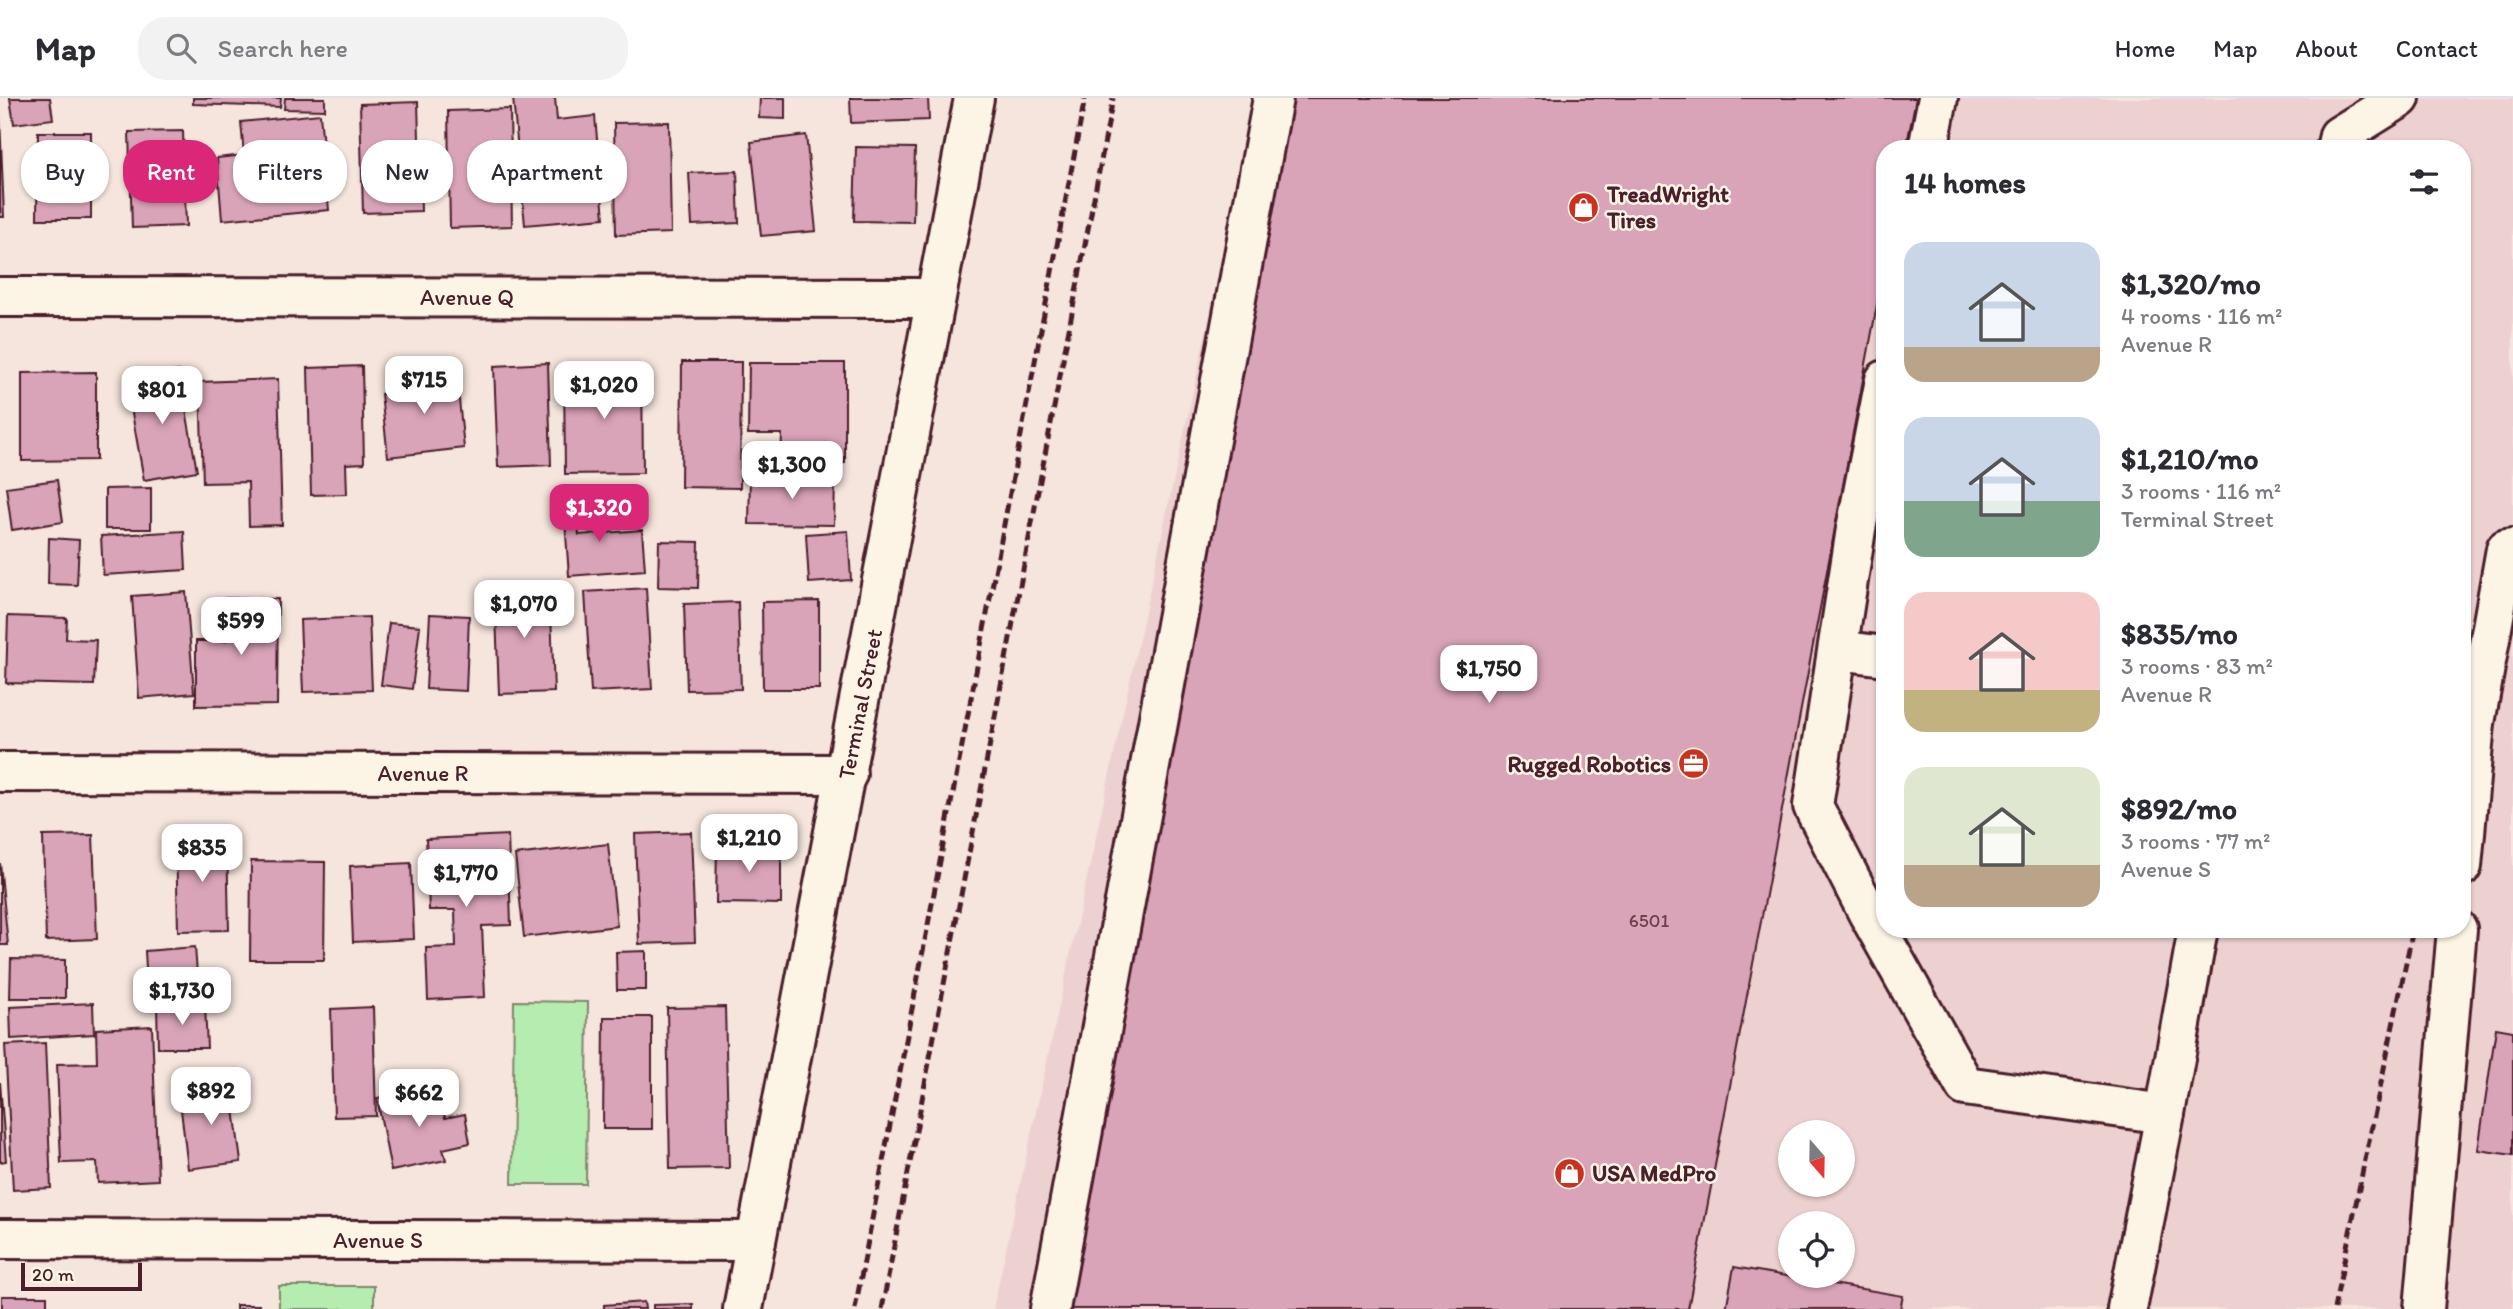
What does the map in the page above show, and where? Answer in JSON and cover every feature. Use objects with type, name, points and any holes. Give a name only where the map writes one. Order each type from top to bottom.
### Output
[{"type":"street","name":"Terminal Street","points":[[743,1309],[974,98]]},
{"type":"street","points":[[1050,1309],[1273,98]]},
{"type":"street","points":[[1930,140],[1938,98]]},
{"type":"street","points":[[2338,140],[2339,136],[2400,98]]},
{"type":"street","name":"Avenue Q","points":[[0,297],[935,298]]},
{"type":"street","points":[[1876,426],[1856,529],[1813,806],[1876,927]]},
{"type":"street","points":[[2471,767],[2475,723],[2506,549],[2513,548]]},
{"type":"street","points":[[1838,650],[1876,655]]},
{"type":"street","name":"Avenue R","points":[[0,772],[847,774]]},
{"type":"street","points":[[1882,938],[1965,1086],[2165,1114]]},
{"type":"street","points":[[2127,1309],[2195,938]]},
{"type":"street","points":[[2424,1309],[2456,938]]},
{"type":"street","name":"Avenue S","points":[[0,1239],[756,1241]]},
{"type":"shaded area","points":[[1257,98],[2513,98],[2513,1309],[993,1309]]},
{"type":"green space","points":[[514,1001],[588,1002],[586,1184],[512,1184]]},
{"type":"green space","points":[[279,1286],[374,1286],[374,1309],[279,1309]]},
{"type":"building","points":[[10,98],[50,98],[53,119],[14,124]]},
{"type":"building","points":[[193,98],[281,98],[280,107],[193,104]]},
{"type":"building","points":[[285,98],[325,98],[325,110],[284,109]]},
{"type":"building","points":[[513,98],[555,98],[557,120],[595,116],[597,140],[517,140]]},
{"type":"building","points":[[760,98],[785,98],[785,119],[759,118]]},
{"type":"building","points":[[850,98],[928,98],[929,120],[851,123]]},
{"type":"building","points":[[1293,98],[1916,98],[1908,140],[1876,140],[1876,311],[1688,1309],[1063,1309]]},
{"type":"building","points":[[418,102],[419,140],[361,140],[360,104]]},
{"type":"building","points":[[510,109],[511,140],[467,140],[467,203],[512,203],[512,226],[450,228],[450,203],[453,203],[453,140],[448,140],[448,111]]},
{"type":"building","points":[[320,114],[322,140],[243,140],[241,122]]},
{"type":"building","points":[[0,116],[4,217],[0,217]]},
{"type":"building","points":[[669,122],[671,233],[616,235],[615,203],[627,203],[627,140],[614,140],[614,123]]},
{"type":"building","points":[[183,131],[183,140],[129,140],[129,132]]},
{"type":"building","points":[[38,132],[91,132],[91,140],[38,140]]},
{"type":"building","points":[[806,135],[816,231],[761,236],[751,142]]},
{"type":"building","points":[[856,147],[915,148],[913,222],[854,221]]},
{"type":"building","points":[[233,156],[233,203],[328,203],[329,210],[222,220],[219,158]]},
{"type":"building","points":[[737,171],[739,223],[692,225],[689,173]]},
{"type":"building","points":[[37,203],[91,203],[91,219],[37,219]]},
{"type":"building","points":[[131,203],[185,203],[186,226],[132,228]]},
{"type":"building","points":[[363,203],[421,203],[421,211],[363,213]]},
{"type":"building","points":[[523,203],[603,203],[604,218],[525,225]]},
{"type":"building","points":[[682,362],[741,362],[740,488],[681,487]]},
{"type":"building","points":[[548,363],[551,465],[498,467],[494,366]]},
{"type":"building","points":[[749,363],[845,363],[845,463],[781,462],[782,434],[748,434]]},
{"type":"building","points":[[362,366],[364,463],[346,464],[347,494],[311,495],[308,368]]},
{"type":"building","points":[[642,367],[643,473],[565,474],[564,368]]},
{"type":"building","points":[[179,371],[197,471],[144,480],[126,380]]},
{"type":"building","points":[[456,371],[464,448],[388,457],[381,394],[412,391],[410,376]]},
{"type":"building","points":[[96,372],[96,460],[22,461],[22,373]]},
{"type":"building","points":[[278,379],[282,525],[249,526],[248,482],[203,483],[200,382]]},
{"type":"building","points":[[750,477],[835,478],[834,525],[749,524]]},
{"type":"building","points":[[57,480],[63,522],[12,530],[6,487]]},
{"type":"building","points":[[151,488],[151,529],[105,529],[105,489]]},
{"type":"building","points":[[595,491],[596,504],[577,506],[579,535],[642,530],[645,570],[569,576],[563,493]]},
{"type":"building","points":[[184,531],[186,570],[103,575],[101,536]]},
{"type":"building","points":[[848,531],[851,580],[809,583],[806,534]]},
{"type":"building","points":[[49,538],[79,540],[77,585],[48,584]]},
{"type":"building","points":[[659,541],[699,542],[698,588],[658,587]]},
{"type":"building","points":[[550,585],[554,692],[499,694],[495,587]]},
{"type":"building","points":[[646,588],[652,689],[591,692],[585,592]]},
{"type":"building","points":[[186,592],[194,693],[139,698],[132,596]]},
{"type":"building","points":[[226,598],[278,599],[277,705],[196,706],[196,641],[226,641]]},
{"type":"building","points":[[819,601],[819,689],[763,689],[762,602]]},
{"type":"building","points":[[738,602],[741,689],[687,690],[684,604]]},
{"type":"building","points":[[430,614],[469,616],[466,691],[426,689]]},
{"type":"building","points":[[8,616],[67,618],[66,639],[96,640],[94,685],[6,683]]},
{"type":"building","points":[[369,617],[372,690],[303,692],[300,620]]},
{"type":"building","points":[[389,623],[420,626],[412,689],[381,685]]},
{"type":"building","points":[[691,832],[695,942],[639,944],[635,834]]},
{"type":"building","points":[[93,835],[97,939],[46,941],[43,836]]},
{"type":"building","points":[[508,835],[511,925],[482,926],[485,997],[428,1000],[426,948],[456,947],[455,910],[429,910],[426,839]]},
{"type":"building","points":[[227,836],[229,930],[178,931],[176,837]]},
{"type":"building","points":[[717,843],[781,844],[781,904],[716,903]]},
{"type":"building","points":[[608,844],[617,926],[524,937],[515,855]]},
{"type":"building","points":[[251,861],[325,862],[324,960],[250,960]]},
{"type":"building","points":[[0,863],[8,945],[0,945]]},
{"type":"building","points":[[411,863],[414,939],[353,942],[350,866]]},
{"type":"building","points":[[195,947],[199,1000],[148,1003],[145,951]]},
{"type":"building","points":[[646,951],[646,990],[617,990],[616,952]]},
{"type":"building","points":[[11,959],[65,960],[65,998],[10,998]]},
{"type":"building","points":[[93,1003],[94,1034],[11,1039],[10,1007]]},
{"type":"building","points":[[205,1005],[207,1048],[158,1048],[157,1006]]},
{"type":"building","points":[[373,1007],[376,1116],[334,1117],[331,1009]]},
{"type":"building","points":[[725,1007],[729,1168],[670,1169],[667,1008]]},
{"type":"building","points":[[604,1017],[652,1017],[652,1129],[603,1129]]},
{"type":"building","points":[[152,1026],[158,1180],[98,1183],[97,1162],[61,1163],[57,1064],[97,1063],[96,1029]]},
{"type":"building","points":[[2496,1028],[2513,1031],[2513,1155],[2478,1150]]},
{"type":"building","points":[[45,1043],[51,1188],[13,1190],[5,1045]]},
{"type":"building","points":[[230,1079],[241,1162],[188,1169],[180,1101],[207,1097],[205,1082]]},
{"type":"building","points":[[0,1082],[6,1161],[0,1162]]},
{"type":"building","points":[[438,1087],[445,1118],[465,1114],[470,1143],[443,1149],[446,1160],[391,1171],[377,1098]]},
{"type":"building","points":[[1734,1267],[1778,1275],[1778,1288],[1855,1288],[1903,1296],[1900,1309],[1726,1309]]},
{"type":"building","points":[[2,1296],[47,1296],[47,1309],[2,1309]]},
{"type":"building","points":[[644,1302],[645,1309],[604,1309],[604,1305]]},
{"type":"building","points":[[693,1304],[693,1309],[653,1309],[653,1305]]},
{"type":"building","points":[[236,1305],[259,1305],[259,1309],[236,1309]]},
{"type":"railway","points":[[855,1309],[1085,98]]},
{"type":"railway","points":[[882,1309],[1113,98]]},
{"type":"railway","points":[[2334,1309],[2411,938]]},
{"type":"place","name":"TreadWright Tires","points":[[1584,207]]},
{"type":"place","name":"Rugged Robotics","points":[[1694,764]]},
{"type":"place","name":"USA MedPro","points":[[1569,1173]]}]
